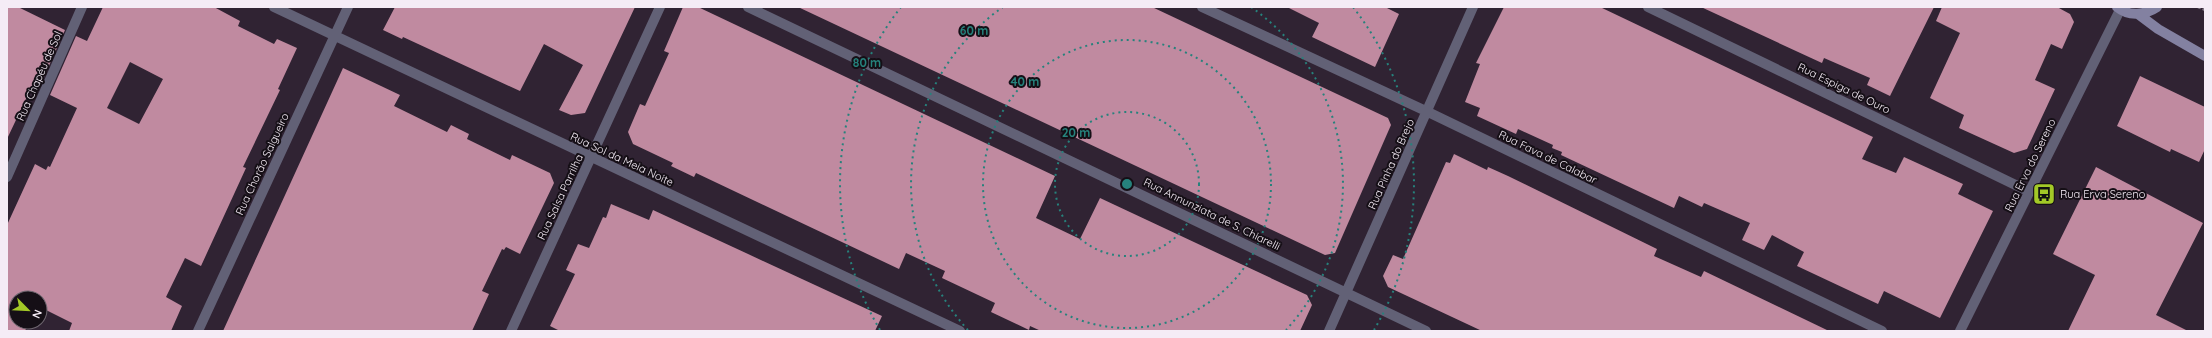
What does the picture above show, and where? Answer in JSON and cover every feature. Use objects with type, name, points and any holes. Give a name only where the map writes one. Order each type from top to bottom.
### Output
[{"type":"street","name":"Rua Chapéu de Sol","points":[[7,176],[82,7]]},
{"type":"street","name":"Rua Sol da Meia Noite","points":[[274,7],[960,331]]},
{"type":"street","name":"Rua Chorão Salgueiro","points":[[198,331],[348,7]]},
{"type":"street","name":"Rua Salsa Parrilha","points":[[512,331],[660,7]]},
{"type":"street","name":"Rua Annunziata de S. Chiarelli","points":[[748,7],[1426,331]]},
{"type":"street","name":"Rua Fava de Calabar","points":[[1202,7],[1428,112],[1882,331]]},
{"type":"street","name":"Rua Pinha do Brejo","points":[[1329,331],[1428,112],[1473,7]]},
{"type":"street","name":"Rua Espiga de Ouro","points":[[1648,7],[2030,192]]},
{"type":"street","points":[[2138,14],[2151,12],[2158,7]]},
{"type":"street","name":"Rua Erva do Sereno","points":[[1960,331],[2030,192],[2118,8]]},
{"type":"street","points":[[2118,8],[2138,14],[2158,29],[2205,56]]},
{"type":"path","points":[[2198,7],[2205,10]]},
{"type":"building","points":[[7,7],[18,7],[65,30],[38,90],[32,86],[7,139]]},
{"type":"building","points":[[103,7],[214,7],[240,21],[238,26],[274,44],[277,39],[297,48],[278,89],[280,90],[243,167],[246,168],[201,266],[185,258],[166,297],[182,306],[171,331],[69,331],[72,323],[48,311],[48,290],[8,290],[8,330],[25,330],[7,331],[7,225],[35,164],[46,170],[48,166],[50,167],[77,108],[50,95],[76,36],[87,41]],"holes":[[[130,62],[163,79],[139,124],[107,108]]]},
{"type":"building","points":[[395,7],[635,7],[585,113],[571,115],[559,110],[583,65],[544,44],[520,91],[403,37],[402,39],[383,30]]},
{"type":"building","points":[[683,7],[698,7],[1055,176],[1036,218],[1080,239],[1100,198],[1307,295],[1312,305],[1300,331],[1041,331],[1030,326],[1029,330],[991,312],[995,303],[942,278],[945,271],[906,253],[899,269],[696,173],[694,177],[671,166],[673,163],[633,144],[628,132],[640,104],[645,106],[669,53],[664,51]]},
{"type":"building","points":[[798,7],[1152,7],[1388,118],[1391,125],[1335,253],[1325,255]]},
{"type":"building","points":[[1287,7],[1385,7],[1399,14],[1375,67],[1312,37],[1319,23]]},
{"type":"building","points":[[1504,7],[1600,7],[1873,137],[1862,159],[1896,173],[1904,157],[1963,184],[1958,194],[1993,211],[1940,318],[1884,291],[1878,304],[1797,266],[1804,252],[1772,235],[1764,250],[1742,240],[1750,223],[1704,203],[1702,207],[1679,196],[1674,208],[1561,155],[1562,152],[1552,148],[1553,145],[1518,129],[1516,134],[1477,116],[1480,108],[1465,102],[1480,64],[1476,63]]},
{"type":"building","points":[[1701,7],[1934,7],[1890,96],[1867,85],[1870,78],[1824,58],[1822,63]]},
{"type":"building","points":[[1942,7],[2057,7],[2070,14],[2074,22],[2062,49],[2051,44],[2035,80],[2055,89],[2027,149],[2014,153],[1959,128],[1964,115],[1930,98],[1960,33],[1936,21]]},
{"type":"building","points":[[343,68],[400,95],[394,106],[447,132],[451,125],[469,134],[467,139],[510,160],[512,155],[550,173],[554,183],[520,254],[506,247],[504,250],[502,249],[482,291],[489,294],[472,331],[223,331]]},
{"type":"building","points":[[2140,76],[2205,107],[2205,149],[2199,162],[2171,149],[2170,152],[2117,126]]},
{"type":"building","points":[[1454,154],[1487,170],[1488,167],[1508,176],[1657,249],[1654,256],[1701,277],[1704,271],[1829,331],[1482,331],[1388,287],[1383,276],[1393,255],[1403,259],[1446,162],[1450,163]]},
{"type":"building","points":[[2096,167],[2203,223],[2156,315],[2188,331],[2068,331],[2095,275],[2053,254]]},
{"type":"building","points":[[611,204],[649,220],[653,210],[882,316],[875,331],[560,331],[550,326],[575,274],[566,270],[578,244],[589,248],[603,217],[606,218]]},
{"type":"place","name":"Rua Erva Sereno","points":[[2044,194]]}]
